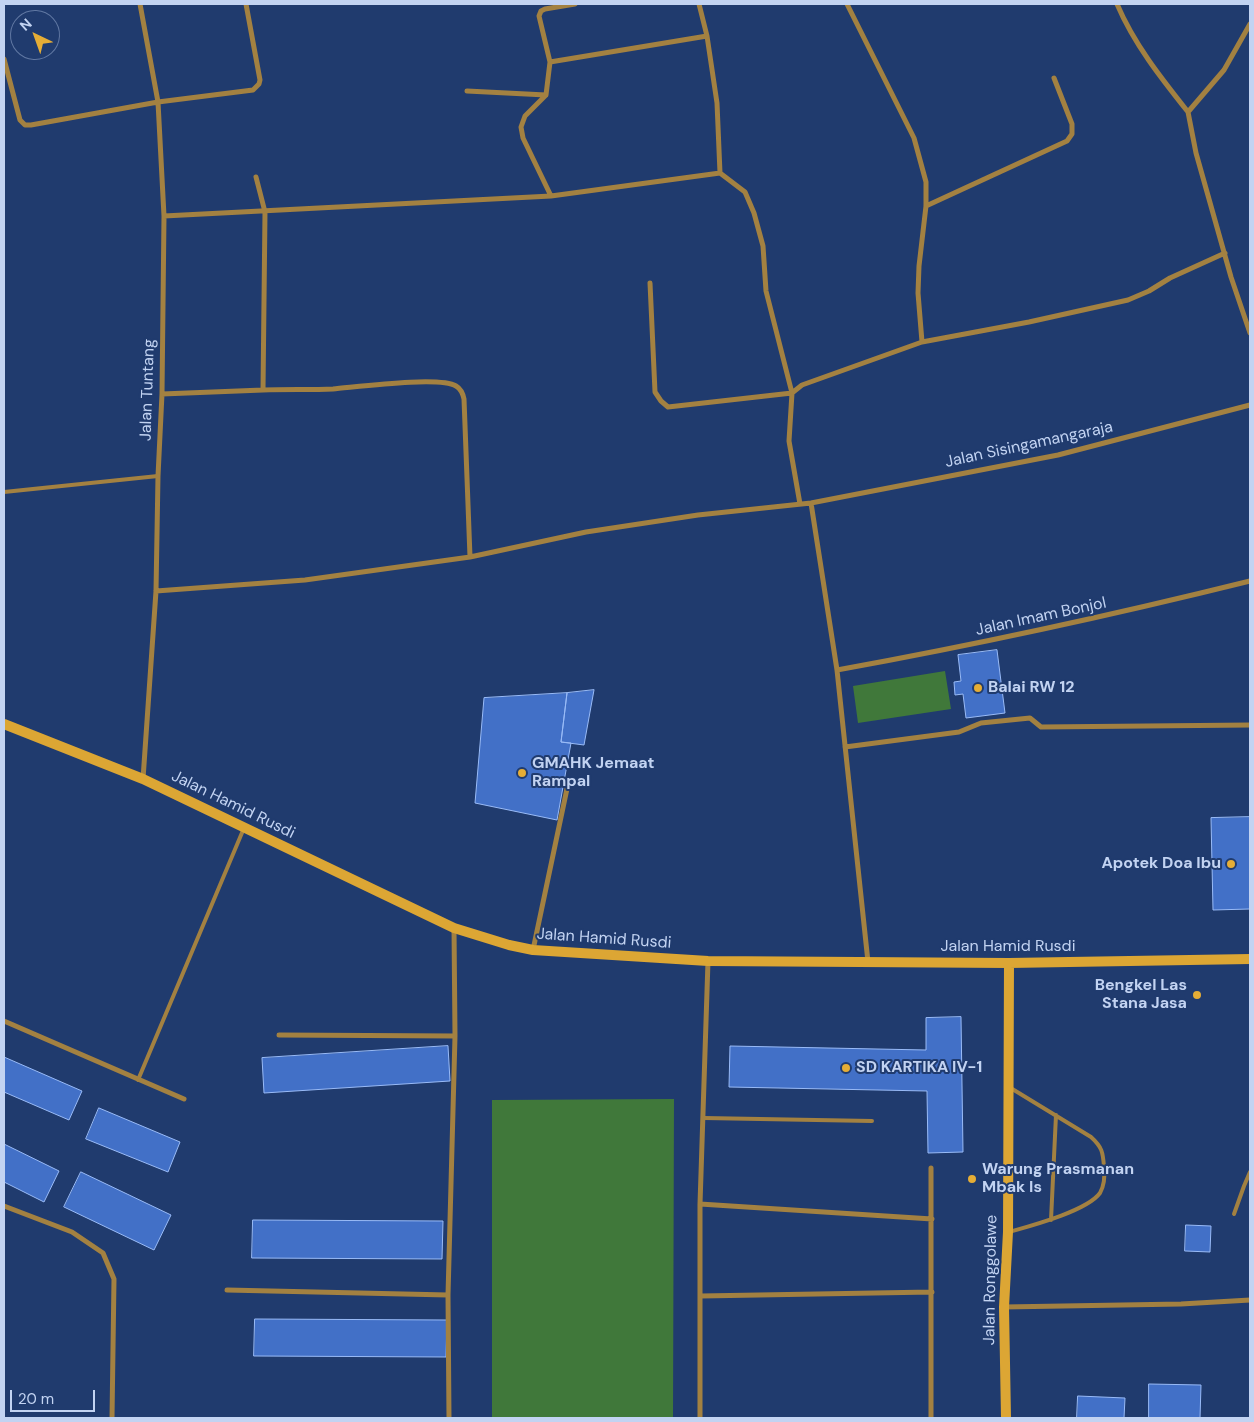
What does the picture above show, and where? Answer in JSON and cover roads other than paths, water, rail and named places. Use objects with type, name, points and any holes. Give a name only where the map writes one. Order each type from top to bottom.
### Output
[{"type":"street","name":"Jalan Tuntang","points":[[140,4],[158,102],[164,216],[162,394],[158,476],[156,591],[143,778]]},
{"type":"street","points":[[4,60],[20,120],[24,124],[31,125],[158,102],[253,90],[257,87],[260,80],[246,4]]},
{"type":"street","points":[[551,196],[523,138],[521,127],[525,116],[546,95],[550,62],[539,16],[541,11],[575,4]]},
{"type":"street","points":[[699,4],[707,36],[717,103],[720,173]]},
{"type":"street","points":[[847,4],[914,138],[926,182],[926,206],[918,293],[922,342]]},
{"type":"street","points":[[1117,4],[1125,23],[1156,72],[1188,112],[1196,153],[1231,277],[1250,333]]},
{"type":"street","points":[[1188,112],[1224,70],[1250,24]]},
{"type":"street","points":[[550,62],[707,36]]},
{"type":"street","points":[[926,206],[1067,141],[1072,134],[1072,124],[1054,78]]},
{"type":"street","points":[[467,91],[546,95]]},
{"type":"street","points":[[164,216],[551,196],[720,173],[744,192],[754,213],[763,246],[766,291],[792,393],[789,441],[800,504]]},
{"type":"street","points":[[256,177],[265,212],[263,390]]},
{"type":"street","points":[[650,283],[655,392],[668,407],[792,393],[802,385],[922,342],[1029,322],[1128,300],[1225,253]]},
{"type":"street","points":[[162,394],[331,389],[400,383],[446,383],[456,386],[462,392],[464,399],[470,557]]},
{"type":"street","name":"Jalan Sisingamangaraja","points":[[156,591],[305,580],[470,557],[586,532],[698,514],[811,503],[1058,455],[1250,405]]},
{"type":"street","points":[[811,503],[836,670],[868,962]]},
{"type":"street","name":"Jalan Imam Bonjol","points":[[836,670],[957,648],[1137,609],[1250,581]]},
{"type":"street","points":[[845,747],[959,732],[981,723],[1030,718],[1041,727],[1250,725]]},
{"type":"street","name":"Jalan Hamid Rusdi","points":[[4,724],[143,778],[454,928],[509,945],[533,950],[708,961],[1009,963],[1250,959]]},
{"type":"street","points":[[533,950],[568,784]]},
{"type":"street","points":[[449,1418],[448,1295],[455,1036],[454,928]]},
{"type":"street","points":[[700,1418],[700,1204],[708,961]]},
{"type":"street","name":"Jalan Ronggolawe","points":[[1006,1418],[1004,1307],[1008,1232],[1009,963]]},
{"type":"street","points":[[4,1021],[184,1099]]},
{"type":"street","points":[[279,1036],[455,1036]]},
{"type":"street","points":[[931,1168],[931,1418]]},
{"type":"street","points":[[700,1204],[932,1219]]},
{"type":"street","points":[[4,1206],[72,1232],[103,1253],[114,1279],[112,1418]]},
{"type":"street","points":[[227,1290],[448,1295]]},
{"type":"street","points":[[701,1296],[932,1292]]},
{"type":"street","points":[[1004,1307],[1181,1304],[1250,1300]]},
{"type":"lane","points":[[4,492],[158,476]]},
{"type":"lane","points":[[138,1080],[244,828]]},
{"type":"lane","points":[[1008,1232],[1052,1220],[1090,1202],[1100,1194],[1105,1181],[1103,1151],[1098,1143],[1009,1087]]},
{"type":"lane","points":[[1052,1220],[1056,1116]]},
{"type":"lane","points":[[704,1118],[872,1121]]},
{"type":"lane","points":[[1234,1214],[1250,1172]]},
{"type":"place","name":"Balai RW 12","points":[[978,688]]},
{"type":"place","name":"GMAHK Jemaat Rampal","points":[[522,773]]},
{"type":"place","name":"Apotek Doa Ibu","points":[[1231,864]]},
{"type":"place","name":"Bengkel Las Stana Jasa","points":[[1197,995]]},
{"type":"place","name":"SD KARTIKA IV-1","points":[[846,1068]]},
{"type":"place","name":"Warung Prasmanan Mbak Is","points":[[972,1179]]}]
